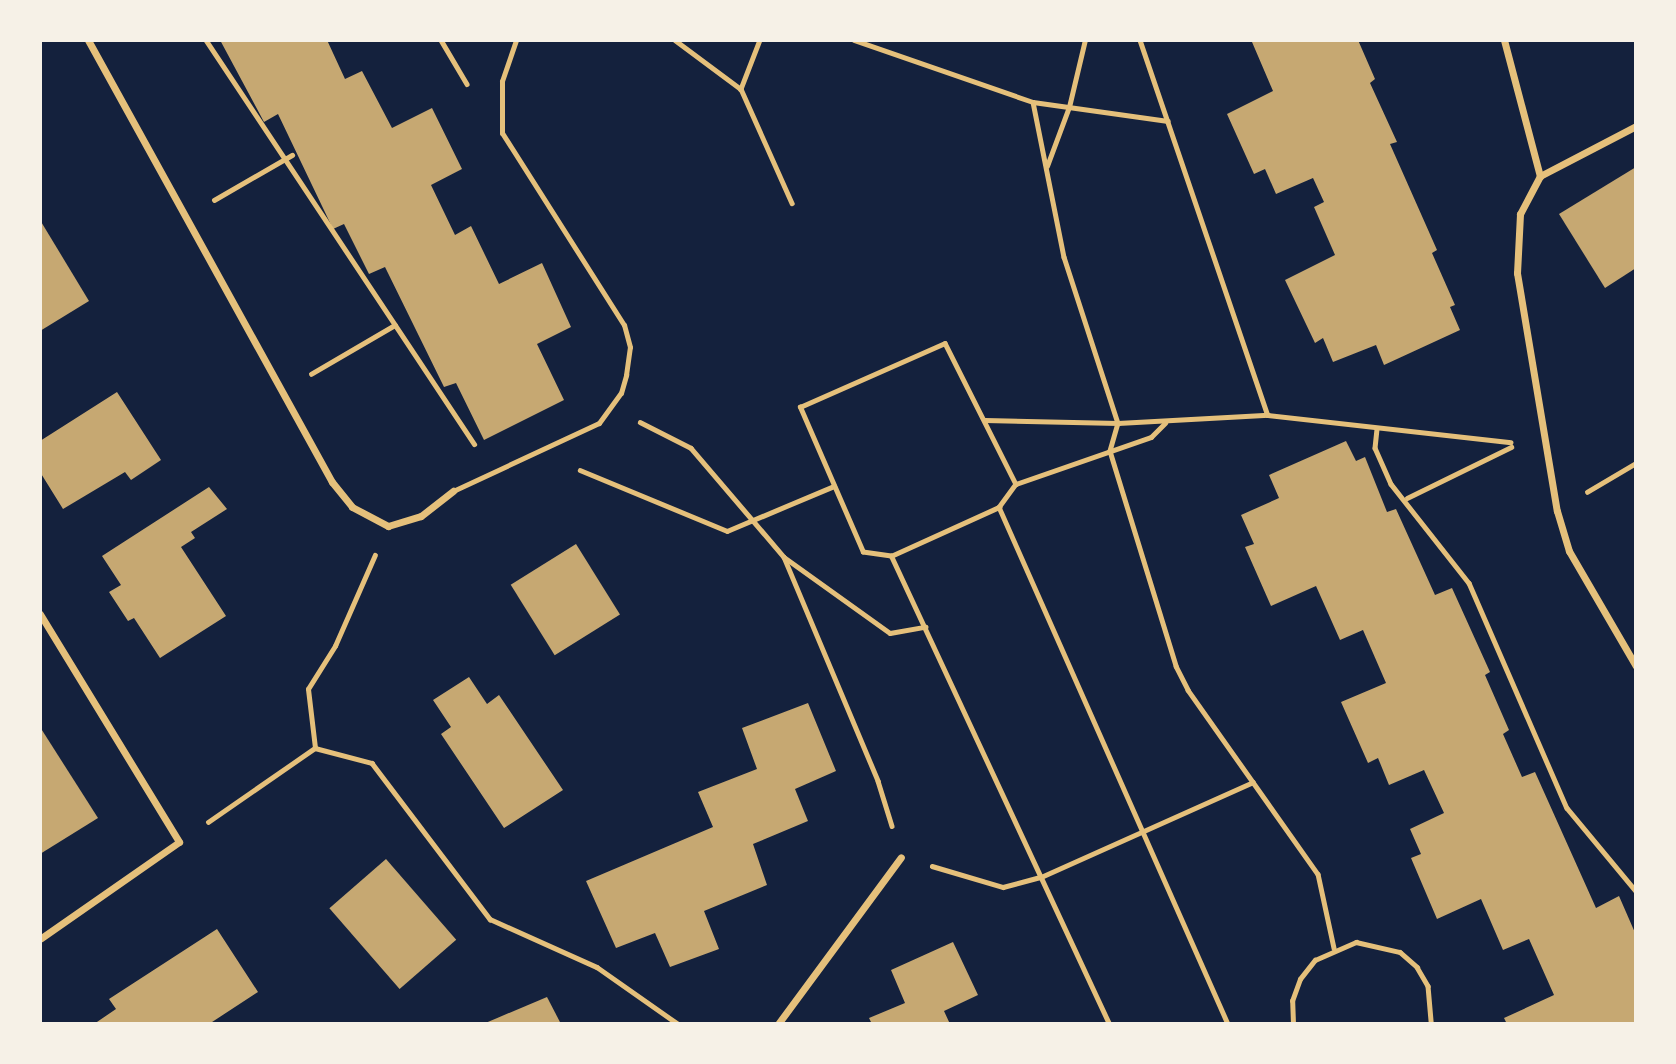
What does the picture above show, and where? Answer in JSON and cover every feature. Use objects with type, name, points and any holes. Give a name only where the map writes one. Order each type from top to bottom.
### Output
[{"type":"street","points":[[88,40],[339,490],[352,506],[388,526],[421,516],[453,491]]},
{"type":"street","points":[[1504,40],[1540,176]]},
{"type":"street","points":[[1636,126],[1540,176],[1520,214],[1517,273],[1557,511],[1569,551],[1636,666]]},
{"type":"street","points":[[40,614],[179,842],[40,939]]},
{"type":"street","points":[[778,1024],[901,857]]},
{"type":"lane","points":[[453,491],[599,422],[611,407],[626,375],[630,347],[624,326],[502,134],[500,93],[516,40]]},
{"type":"path","points":[[206,40],[475,445],[537,452],[727,531],[753,523],[834,486]]},
{"type":"path","points":[[675,40],[741,89],[792,203]]},
{"type":"path","points":[[741,89],[760,40]]},
{"type":"path","points":[[854,40],[1033,102],[1168,121]]},
{"type":"path","points":[[1046,168],[1069,107],[1085,40]]},
{"type":"path","points":[[1140,40],[1268,415]]},
{"type":"path","points":[[1033,102],[1064,257],[1118,424],[1110,450],[1176,666],[1318,874],[1334,948]]},
{"type":"path","points":[[185,217],[292,155]]},
{"type":"path","points":[[282,392],[395,325]]},
{"type":"path","points":[[1016,484],[945,343],[800,407],[863,552],[891,556],[999,507],[1016,484],[1151,437],[1166,422]]},
{"type":"path","points":[[611,407],[691,448],[784,557],[890,633],[925,627]]},
{"type":"path","points":[[985,420],[1118,424],[1268,415],[1518,443],[1407,498]]},
{"type":"path","points":[[1377,429],[1375,448],[1391,484],[1407,498],[1469,583],[1567,808],[1636,891]]},
{"type":"path","points":[[999,507],[1228,1024]]},
{"type":"path","points":[[315,748],[308,689],[335,646],[388,526]]},
{"type":"path","points":[[891,556],[1109,1024]]},
{"type":"path","points":[[784,557],[878,781],[901,857],[1003,887],[1041,877],[1253,782]]},
{"type":"path","points":[[179,842],[315,748],[372,763],[490,919],[597,967],[678,1024]]},
{"type":"path","points":[[1293,1024],[1292,1001],[1300,979],[1315,960],[1334,948],[1356,942],[1400,951],[1417,967],[1428,986],[1431,1024]]},
{"type":"building","points":[[220,40],[327,40],[345,79],[362,71],[392,128],[432,108],[462,169],[431,185],[455,235],[471,226],[499,284],[542,263],[571,327],[537,344],[564,400],[484,440],[456,383],[444,387],[385,267],[369,274],[344,224],[333,229],[278,114],[264,122]]},
{"type":"building","points":[[1358,40],[1375,79],[1370,83],[1397,142],[1390,144],[1437,250],[1432,253],[1455,305],[1450,307],[1460,330],[1384,365],[1376,345],[1333,362],[1323,338],[1315,343],[1285,280],[1335,255],[1314,207],[1324,202],[1313,178],[1276,194],[1265,169],[1254,174],[1227,114],[1273,91],[1252,42]]},
{"type":"building","points":[[1636,167],[1636,268],[1605,288],[1559,214]]},
{"type":"building","points":[[40,220],[89,301],[40,331]]},
{"type":"building","points":[[117,392],[161,460],[131,480],[125,472],[63,509],[40,472],[40,441]]},
{"type":"building","points":[[1346,441],[1356,461],[1365,457],[1387,512],[1396,509],[1435,595],[1452,588],[1490,672],[1485,675],[1509,730],[1503,734],[1522,777],[1535,772],[1596,908],[1619,896],[1636,935],[1636,1024],[1507,1024],[1504,1018],[1554,995],[1529,939],[1503,950],[1481,899],[1437,919],[1411,858],[1421,854],[1410,829],[1444,813],[1424,770],[1389,785],[1378,758],[1368,763],[1341,702],[1386,683],[1363,630],[1340,640],[1316,586],[1271,606],[1245,547],[1254,544],[1241,515],[1279,498],[1269,475]]},
{"type":"building","points":[[209,487],[227,509],[191,532],[195,538],[181,547],[226,616],[160,658],[134,618],[128,621],[109,592],[121,585],[102,556]]},
{"type":"building","points":[[576,544],[620,614],[555,655],[511,585]]},
{"type":"building","points":[[469,677],[487,704],[499,695],[563,790],[504,828],[441,734],[451,727],[433,700]]},
{"type":"building","points":[[808,703],[836,771],[795,789],[808,821],[753,844],[767,885],[704,911],[719,949],[670,967],[655,933],[616,948],[586,881],[713,827],[698,792],[757,769],[742,728]]},
{"type":"building","points":[[40,727],[98,818],[40,854]]},
{"type":"building","points":[[386,859],[456,940],[400,989],[329,908]]},
{"type":"building","points":[[217,929],[258,992],[209,1024],[94,1024],[116,1009],[109,999]]},
{"type":"building","points":[[953,942],[978,995],[944,1011],[950,1024],[872,1024],[869,1018],[905,1003],[891,970]]},
{"type":"building","points":[[547,997],[561,1024],[483,1024]]}]
